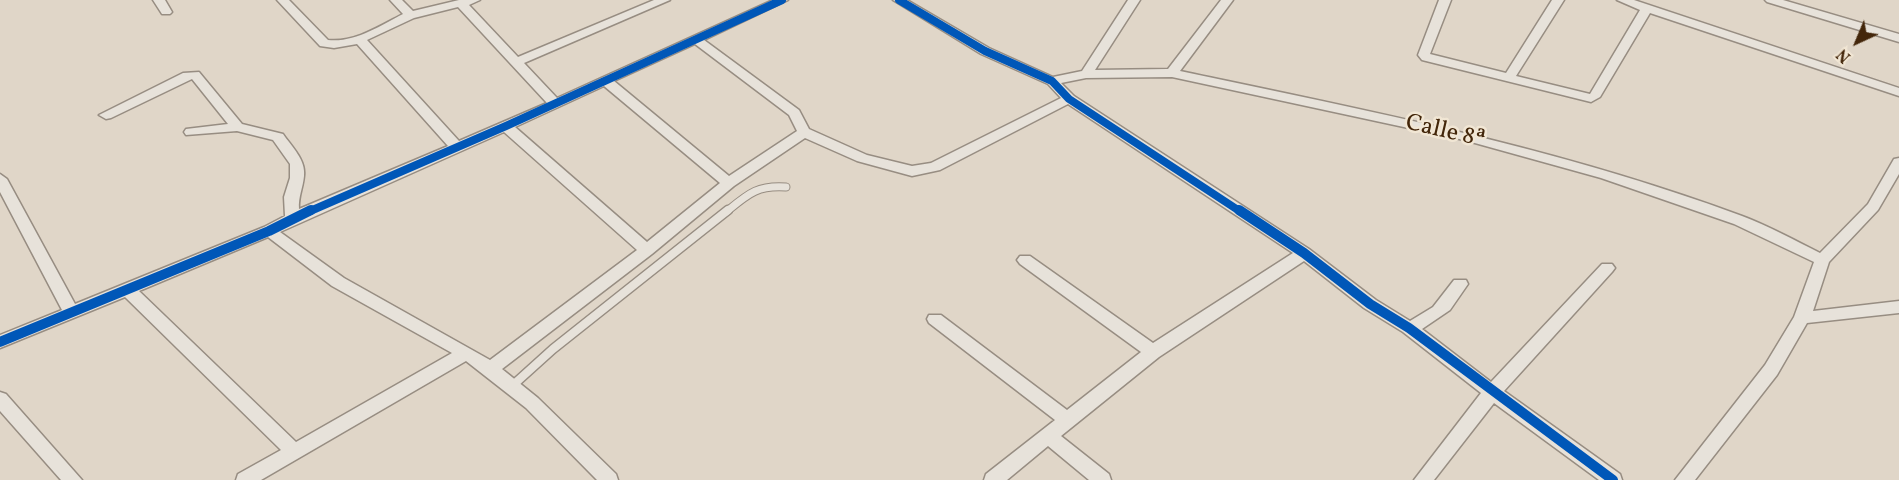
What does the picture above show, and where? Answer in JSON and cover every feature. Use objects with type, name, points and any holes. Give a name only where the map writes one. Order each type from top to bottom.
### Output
[{"type":"street","points":[[159,0],[166,12]]},
{"type":"street","points":[[283,0],[324,43],[341,44],[359,39],[410,15],[468,2],[516,62],[555,104]]},
{"type":"street","points":[[396,0],[410,15]]},
{"type":"street","points":[[516,62],[664,0]]},
{"type":"street","points":[[0,342],[269,231],[293,218],[506,126],[782,0]]},
{"type":"street","points":[[899,0],[985,51],[1052,81],[1069,99],[1304,253],[1370,304],[1409,328],[1613,480]]},
{"type":"street","points":[[1086,74],[1134,0]]},
{"type":"street","points":[[1172,73],[1227,0]]},
{"type":"street","points":[[1445,0],[1424,55],[1426,57],[1591,98],[1647,8]]},
{"type":"street","points":[[1508,79],[1558,0]]},
{"type":"street","points":[[1623,0],[1899,92]]},
{"type":"street","points":[[1771,0],[1899,38]]},
{"type":"street","points":[[359,39],[456,147]]},
{"type":"street","points":[[697,40],[794,113],[804,132],[862,158],[912,171],[935,167],[1069,99]]},
{"type":"street","name":"Calle 8ª","points":[[1052,81],[1086,74],[1172,73],[1466,136],[1606,175],[1739,220],[1822,260]]},
{"type":"street","points":[[106,115],[187,76],[195,75],[237,127]]},
{"type":"street","points":[[606,81],[729,183]]},
{"type":"street","points":[[506,126],[647,250]]},
{"type":"street","points":[[191,132],[237,127],[278,137],[297,164],[297,178],[291,197],[293,218]]},
{"type":"street","points":[[490,369],[647,250],[729,183],[804,132]]},
{"type":"street","points":[[1684,480],[1771,370],[1802,318],[1822,260],[1873,207],[1899,162]]},
{"type":"street","points":[[0,179],[72,313]]},
{"type":"street","points":[[269,231],[338,282],[466,353],[490,369],[512,386],[609,480]]},
{"type":"street","points":[[993,480],[1153,352],[1304,253]]},
{"type":"street","points":[[1025,260],[1153,352]]},
{"type":"street","points":[[1423,480],[1492,392],[1607,268]]},
{"type":"street","points":[[1409,328],[1432,317],[1448,304],[1460,284]]},
{"type":"street","points":[[128,290],[292,451]]},
{"type":"street","points":[[1802,318],[1899,307]]},
{"type":"street","points":[[935,319],[1067,420]]},
{"type":"street","points":[[245,480],[466,353]]},
{"type":"street","points":[[0,399],[74,480]]},
{"type":"street","points":[[1048,436],[1102,480]]},
{"type":"lane","points":[[512,386],[552,349],[747,195],[767,186],[786,187]]},
{"type":"cycle path","points":[[0,342],[269,231],[293,218],[506,126],[782,0]]},
{"type":"cycle path","points":[[899,0],[985,51],[1052,81],[1069,99],[1304,253],[1370,304],[1409,328],[1613,480]]}]
